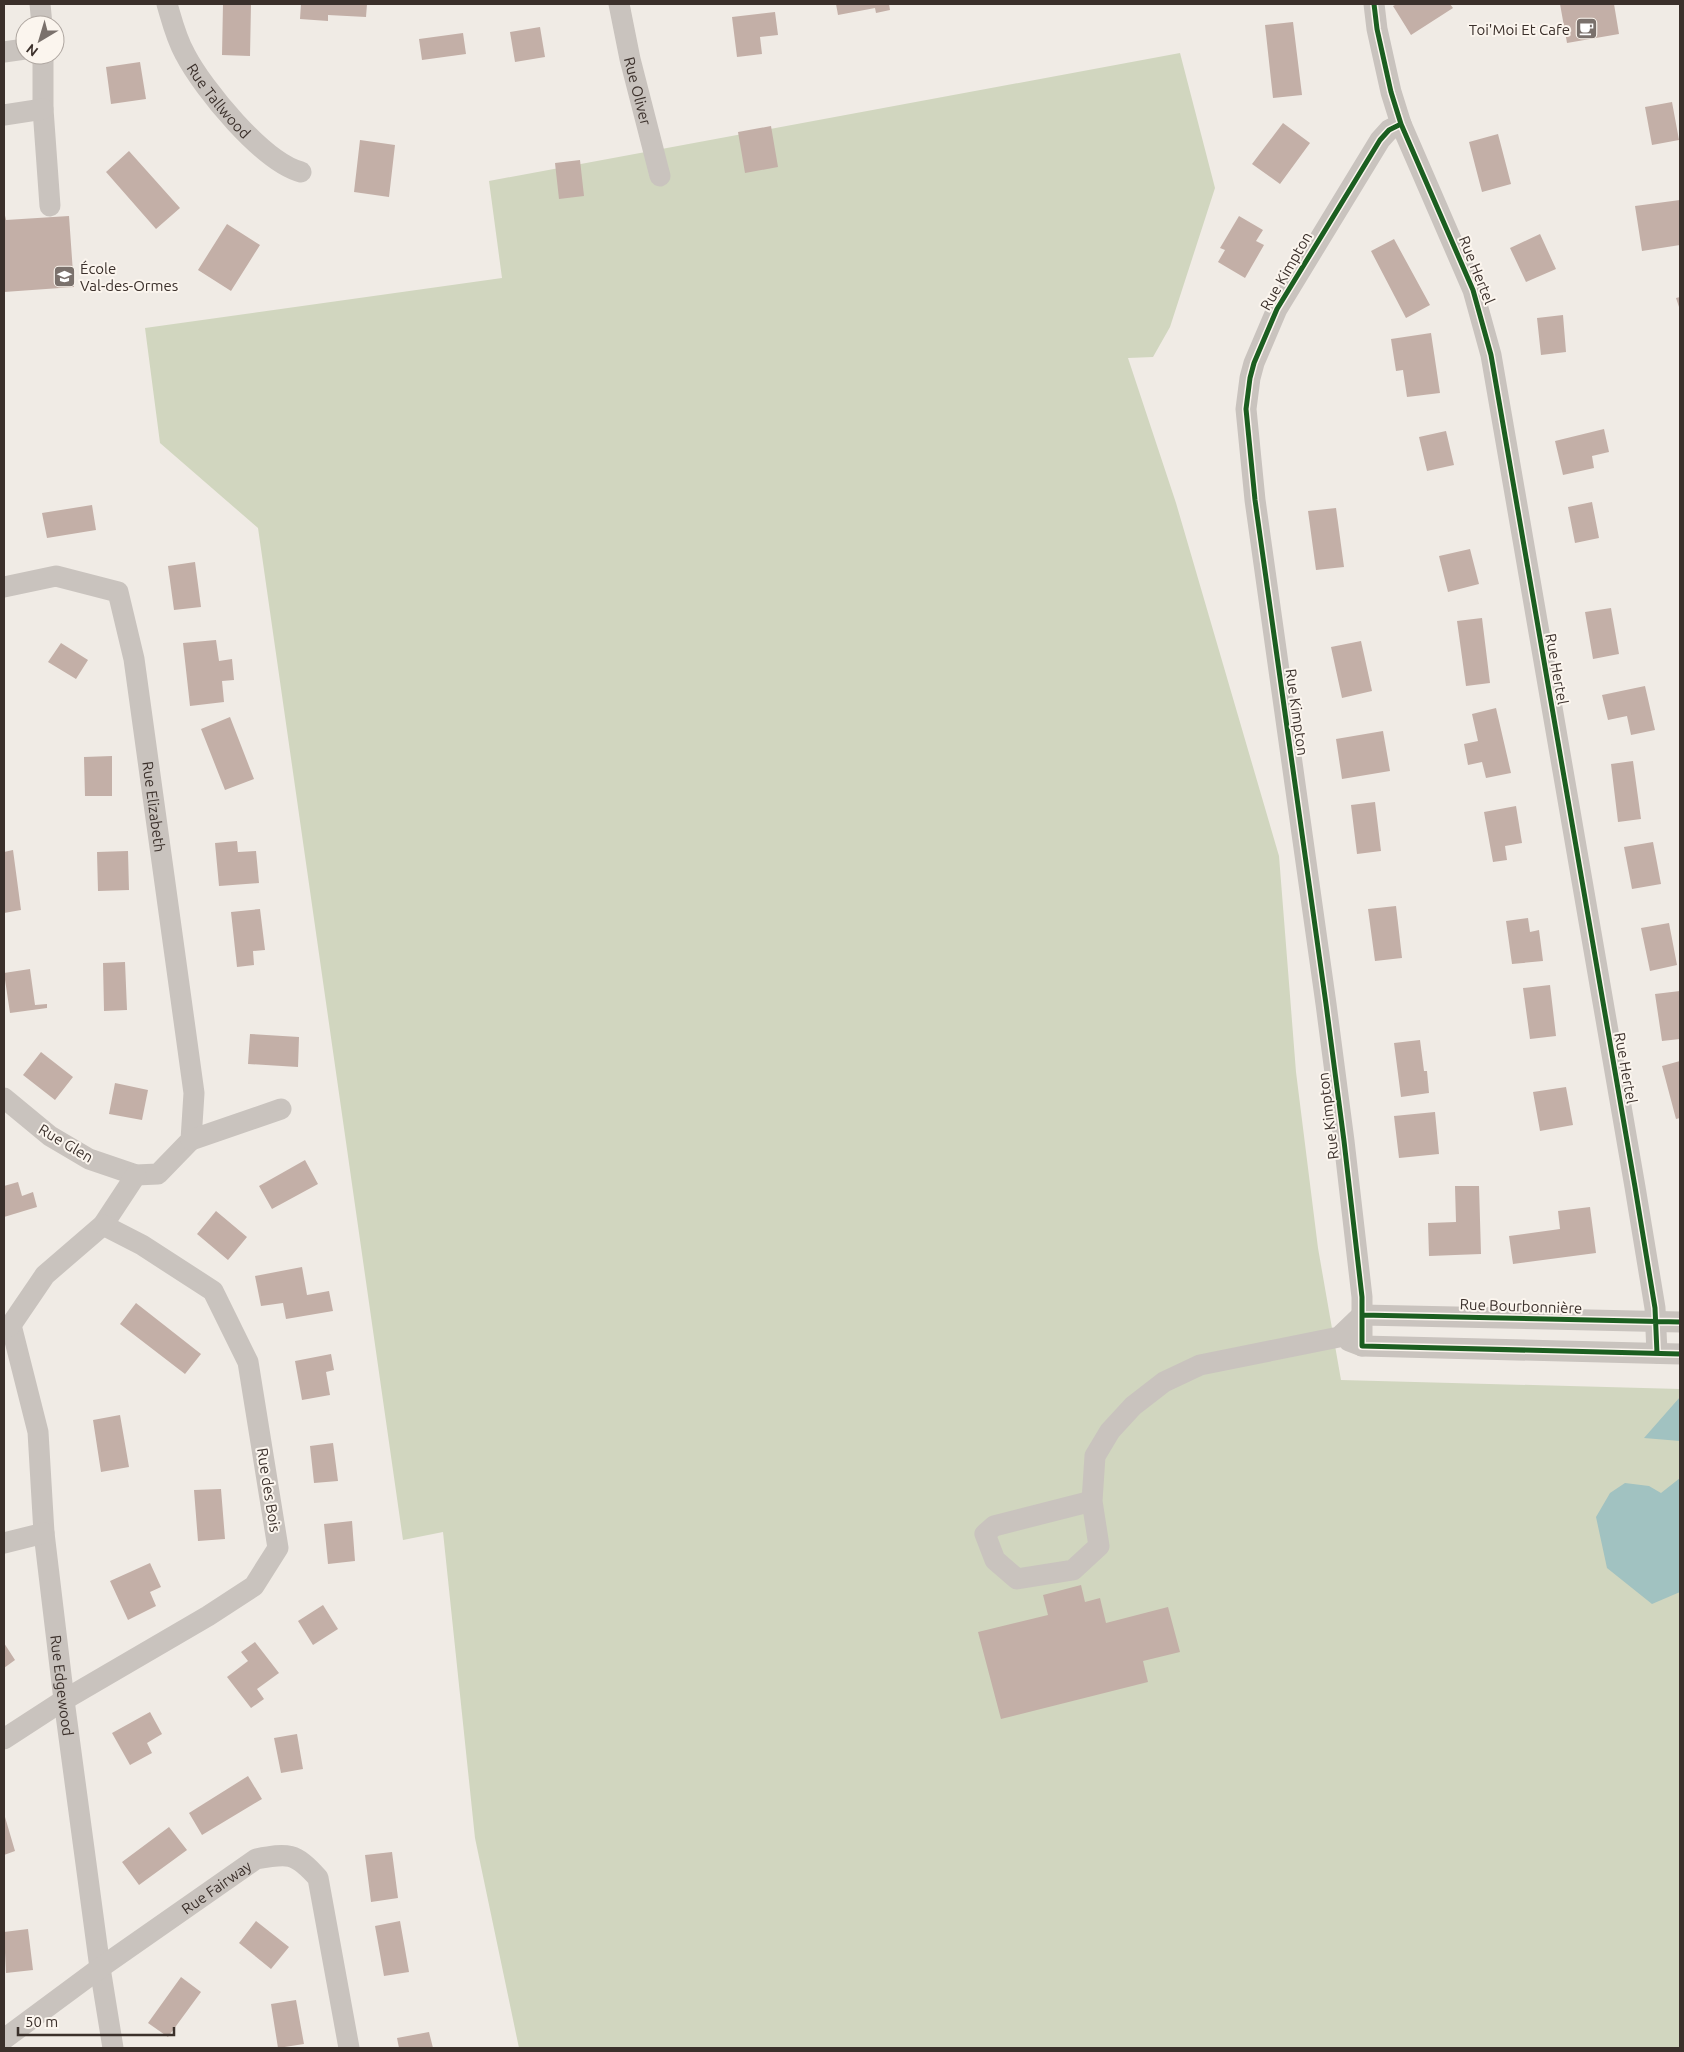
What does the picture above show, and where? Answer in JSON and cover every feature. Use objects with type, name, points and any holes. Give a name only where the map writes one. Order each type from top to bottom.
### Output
[{"type":"street","name":"Rue Tallwood","points":[[167,4],[184,52],[209,91],[253,140],[277,162],[285,167],[301,172]]},
{"type":"street","name":"Rue Oliver","points":[[619,4],[630,59],[660,176]]},
{"type":"street","name":"Rue Hertel","points":[[1374,4],[1377,29],[1391,92],[1401,124],[1473,290],[1491,355],[1656,1322],[1658,1353]]},
{"type":"street","points":[[44,65],[43,109],[50,206]]},
{"type":"street","points":[[4,115],[43,109]]},
{"type":"street","name":"Rue Kimpton","points":[[1362,1346],[1362,1297],[1328,1020],[1254,500],[1246,409],[1254,363],[1277,309],[1380,140],[1389,130],[1401,124]]},
{"type":"street","name":"Rue Elizabeth","points":[[4,587],[56,576],[118,592],[134,659],[194,1093],[191,1140]]},
{"type":"street","name":"Rue Glen","points":[[4,1098],[50,1136],[89,1159],[136,1175]]},
{"type":"street","points":[[8,1327],[45,1275],[103,1225],[136,1175],[158,1174],[191,1140],[281,1109]]},
{"type":"street","name":"Rue des Bois","points":[[4,1739],[64,1700],[208,1616],[254,1586],[278,1548],[248,1362],[213,1291],[142,1245],[103,1225]]},
{"type":"street","points":[[1340,1337],[1362,1315]]},
{"type":"street","name":"Rue Bourbonnière","points":[[1362,1315],[1680,1322]]},
{"type":"street","name":"Rue Edgewood","points":[[8,1327],[38,1432],[44,1533],[64,1700],[100,1968],[113,2048]]},
{"type":"street","points":[[1092,1501],[994,1526],[985,1534],[995,1560],[1017,1579],[1073,1570],[1099,1546],[1092,1501],[1095,1456],[1110,1432],[1133,1406],[1164,1382],[1200,1365],[1340,1337],[1362,1346],[1680,1354]]},
{"type":"street","points":[[4,1543],[44,1533]]},
{"type":"street","name":"Rue Fairway","points":[[4,2039],[100,1968],[256,1860],[282,1854],[303,1861],[318,1878],[349,2048]]},
{"type":"green space","points":[[1180,53],[1215,188],[1170,327],[1153,357],[1128,358],[1176,503],[1279,856],[1296,1072],[1318,1248],[1341,1380],[1680,1389],[1680,2048],[519,2048],[475,1838],[443,1532],[403,1540],[258,528],[160,443],[145,328],[502,278],[489,181]]},
{"type":"water","points":[[1680,1397],[1680,1441],[1644,1438]]},
{"type":"water","points":[[1680,1478],[1680,1592],[1652,1604],[1607,1568],[1596,1517],[1610,1493],[1625,1483],[1649,1486],[1661,1493]]},
{"type":"building","points":[[223,4],[251,4],[250,56],[222,55]]},
{"type":"building","points":[[301,4],[367,4],[366,17],[328,15],[328,21],[300,19]]},
{"type":"building","points":[[836,4],[889,4],[890,10],[876,13],[875,8],[838,15]]},
{"type":"building","points":[[1397,4],[1450,4],[1453,8],[1411,35],[1393,6]]},
{"type":"building","points":[[1560,4],[1614,4],[1619,34],[1567,43]]},
{"type":"building","points":[[775,12],[778,35],[760,37],[762,54],[737,57],[732,17]]},
{"type":"building","points":[[1293,22],[1302,95],[1273,98],[1265,25]]},
{"type":"building","points":[[540,27],[545,57],[515,62],[510,32]]},
{"type":"building","points":[[463,33],[466,54],[422,60],[419,39]]},
{"type":"building","points":[[140,62],[146,99],[111,104],[106,67]]},
{"type":"building","points":[[1672,102],[1679,140],[1652,145],[1645,107]]},
{"type":"building","points":[[1283,123],[1310,143],[1280,184],[1252,164]]},
{"type":"building","points":[[771,126],[778,167],[745,173],[738,132]]},
{"type":"building","points":[[1498,134],[1511,184],[1482,192],[1469,142]]},
{"type":"building","points":[[360,140],[395,145],[389,197],[354,192]]},
{"type":"building","points":[[129,151],[180,208],[156,229],[106,172]]},
{"type":"building","points":[[580,160],[584,196],[559,199],[555,163]]},
{"type":"building","points":[[1680,200],[1680,245],[1642,251],[1635,206]]},
{"type":"building","name":"École Val-des-Ormes","points":[[4,211],[6,220],[69,216],[74,287],[4,292]]},
{"type":"building","points":[[1239,216],[1263,230],[1256,241],[1264,245],[1245,278],[1218,262],[1225,250],[1220,248]]},
{"type":"building","points":[[227,224],[260,245],[231,291],[198,270]]},
{"type":"building","points":[[1540,234],[1556,269],[1526,282],[1510,248]]},
{"type":"building","points":[[1394,239],[1430,305],[1406,318],[1371,251]]},
{"type":"building","points":[[1680,297],[1680,310],[1676,298]]},
{"type":"building","points":[[1563,315],[1566,352],[1541,355],[1537,318]]},
{"type":"building","points":[[1431,333],[1440,393],[1407,397],[1403,370],[1396,371],[1391,339]]},
{"type":"building","points":[[1604,429],[1609,452],[1592,456],[1594,468],[1563,475],[1555,441]]},
{"type":"building","points":[[1446,431],[1454,465],[1427,471],[1419,437]]},
{"type":"building","points":[[1592,502],[1599,538],[1575,543],[1568,507]]},
{"type":"building","points":[[92,505],[96,530],[47,538],[42,513]]},
{"type":"building","points":[[1336,508],[1344,567],[1316,570],[1308,511]]},
{"type":"building","points":[[1470,549],[1479,584],[1448,592],[1439,556]]},
{"type":"building","points":[[195,562],[201,607],[174,610],[168,566]]},
{"type":"building","points":[[1611,608],[1619,654],[1593,659],[1585,612]]},
{"type":"building","points":[[1482,618],[1490,683],[1466,686],[1457,621]]},
{"type":"building","points":[[216,640],[219,661],[232,659],[234,680],[222,681],[224,702],[190,706],[183,643]]},
{"type":"building","points":[[1361,641],[1372,691],[1342,698],[1331,647]]},
{"type":"building","points":[[61,643],[88,660],[76,679],[48,662]]},
{"type":"building","points":[[1645,686],[1655,730],[1631,735],[1627,716],[1608,720],[1602,695]]},
{"type":"building","points":[[1496,708],[1511,773],[1486,778],[1482,762],[1468,765],[1464,744],[1478,741],[1472,714]]},
{"type":"building","points":[[230,717],[254,779],[225,790],[201,729]]},
{"type":"building","points":[[1383,731],[1390,771],[1342,779],[1336,739]]},
{"type":"building","points":[[112,756],[112,796],[85,796],[84,757]]},
{"type":"building","points":[[1633,761],[1641,819],[1618,822],[1611,764]]},
{"type":"building","points":[[1375,802],[1381,851],[1357,854],[1351,805]]},
{"type":"building","points":[[1516,806],[1522,843],[1505,846],[1507,860],[1493,862],[1484,812]]},
{"type":"building","points":[[237,841],[238,852],[256,851],[259,883],[219,886],[215,843]]},
{"type":"building","points":[[1653,842],[1661,884],[1632,889],[1624,847]]},
{"type":"building","points":[[13,850],[21,910],[4,913],[4,852]]},
{"type":"building","points":[[128,851],[129,890],[98,891],[97,852]]},
{"type":"building","points":[[1396,906],[1402,958],[1375,961],[1368,909]]},
{"type":"building","points":[[260,909],[265,950],[253,951],[254,965],[237,967],[231,912]]},
{"type":"building","points":[[1528,918],[1530,932],[1539,930],[1543,961],[1512,964],[1506,921]]},
{"type":"building","points":[[1669,923],[1677,965],[1650,971],[1641,928]]},
{"type":"building","points":[[125,962],[127,1010],[104,1011],[103,963]]},
{"type":"building","points":[[30,969],[35,1005],[47,1004],[47,1008],[10,1013],[4,973]]},
{"type":"building","points":[[1550,985],[1556,1036],[1530,1039],[1523,988]]},
{"type":"building","points":[[1680,991],[1680,1039],[1662,1041],[1655,994]]},
{"type":"building","points":[[250,1034],[299,1037],[298,1067],[248,1064]]},
{"type":"building","points":[[1420,1040],[1424,1071],[1427,1071],[1429,1093],[1401,1097],[1394,1043]]},
{"type":"building","points":[[41,1052],[73,1077],[55,1100],[23,1075]]},
{"type":"building","points":[[1680,1061],[1680,1118],[1676,1119],[1662,1066]]},
{"type":"building","points":[[115,1083],[148,1090],[142,1120],[109,1114]]},
{"type":"building","points":[[1566,1087],[1573,1125],[1540,1131],[1533,1092]]},
{"type":"building","points":[[1435,1112],[1439,1154],[1399,1158],[1394,1116]]},
{"type":"building","points":[[305,1160],[318,1184],[272,1209],[259,1186]]},
{"type":"building","points":[[18,1182],[22,1196],[33,1192],[37,1207],[4,1217],[4,1186]]},
{"type":"building","points":[[1455,1186],[1479,1186],[1481,1254],[1429,1256],[1428,1223],[1456,1222]]},
{"type":"building","points":[[1590,1207],[1596,1253],[1513,1264],[1509,1236],[1560,1229],[1558,1211]]},
{"type":"building","points":[[216,1211],[247,1237],[228,1260],[197,1234]]},
{"type":"building","points":[[302,1267],[307,1295],[329,1291],[333,1311],[286,1319],[283,1303],[261,1306],[255,1276]]},
{"type":"building","points":[[136,1303],[201,1354],[185,1374],[120,1324]]},
{"type":"building","points":[[331,1354],[334,1370],[326,1372],[330,1395],[302,1400],[295,1361]]},
{"type":"building","points":[[120,1415],[129,1467],[101,1472],[93,1420]]},
{"type":"building","points":[[333,1443],[338,1481],[314,1483],[310,1446]]},
{"type":"building","points":[[221,1489],[225,1539],[198,1541],[194,1490]]},
{"type":"building","points":[[352,1521],[355,1561],[328,1564],[324,1524]]},
{"type":"building","points":[[150,1563],[161,1587],[150,1592],[156,1606],[128,1620],[110,1581]]},
{"type":"building","points":[[1081,1585],[1085,1602],[1100,1598],[1106,1623],[1168,1607],[1180,1652],[1143,1661],[1148,1682],[1001,1719],[978,1632],[1048,1615],[1043,1595]]},
{"type":"building","points":[[323,1605],[338,1629],[313,1645],[298,1621]]},
{"type":"building","points":[[255,1642],[279,1673],[257,1689],[264,1699],[251,1708],[227,1677],[248,1661],[241,1652]]},
{"type":"building","points":[[4,1643],[15,1660],[4,1668]]},
{"type":"building","points":[[150,1712],[162,1734],[147,1743],[152,1753],[130,1765],[112,1733]]},
{"type":"building","points":[[297,1734],[303,1769],[281,1773],[274,1738]]},
{"type":"building","points":[[248,1776],[262,1799],[202,1835],[189,1813]]},
{"type":"building","points":[[4,1818],[15,1851],[4,1855]]},
{"type":"building","points":[[169,1827],[187,1850],[139,1885],[122,1862]]},
{"type":"building","points":[[392,1852],[398,1898],[371,1902],[365,1855]]},
{"type":"building","points":[[256,1921],[289,1947],[271,1969],[239,1943]]},
{"type":"building","points":[[400,1921],[409,1972],[384,1976],[375,1926]]},
{"type":"building","points":[[28,1929],[33,1970],[6,1973],[4,1932]]},
{"type":"building","points":[[181,1977],[201,1992],[168,2037],[148,2023]]},
{"type":"building","points":[[296,2000],[304,2044],[278,2048],[271,2004]]},
{"type":"building","points":[[429,2032],[433,2048],[399,2048],[397,2038]]},
{"type":"cycle path","points":[[1374,4],[1377,29],[1391,92],[1401,124],[1473,290],[1491,355],[1635,1187],[1655,1308],[1657,1353]]},
{"type":"cycle path","points":[[1401,124],[1389,130],[1380,140],[1277,309],[1254,363],[1246,409],[1255,500],[1344,1141],[1362,1297],[1362,1346],[1680,1354]]},
{"type":"cycle path","points":[[1362,1315],[1680,1322]]},
{"type":"place","name":"Toi'Moi Et Cafe","points":[[1586,29]]},
{"type":"place","name":"École Val-des-Ormes","points":[[64,277]]}]
